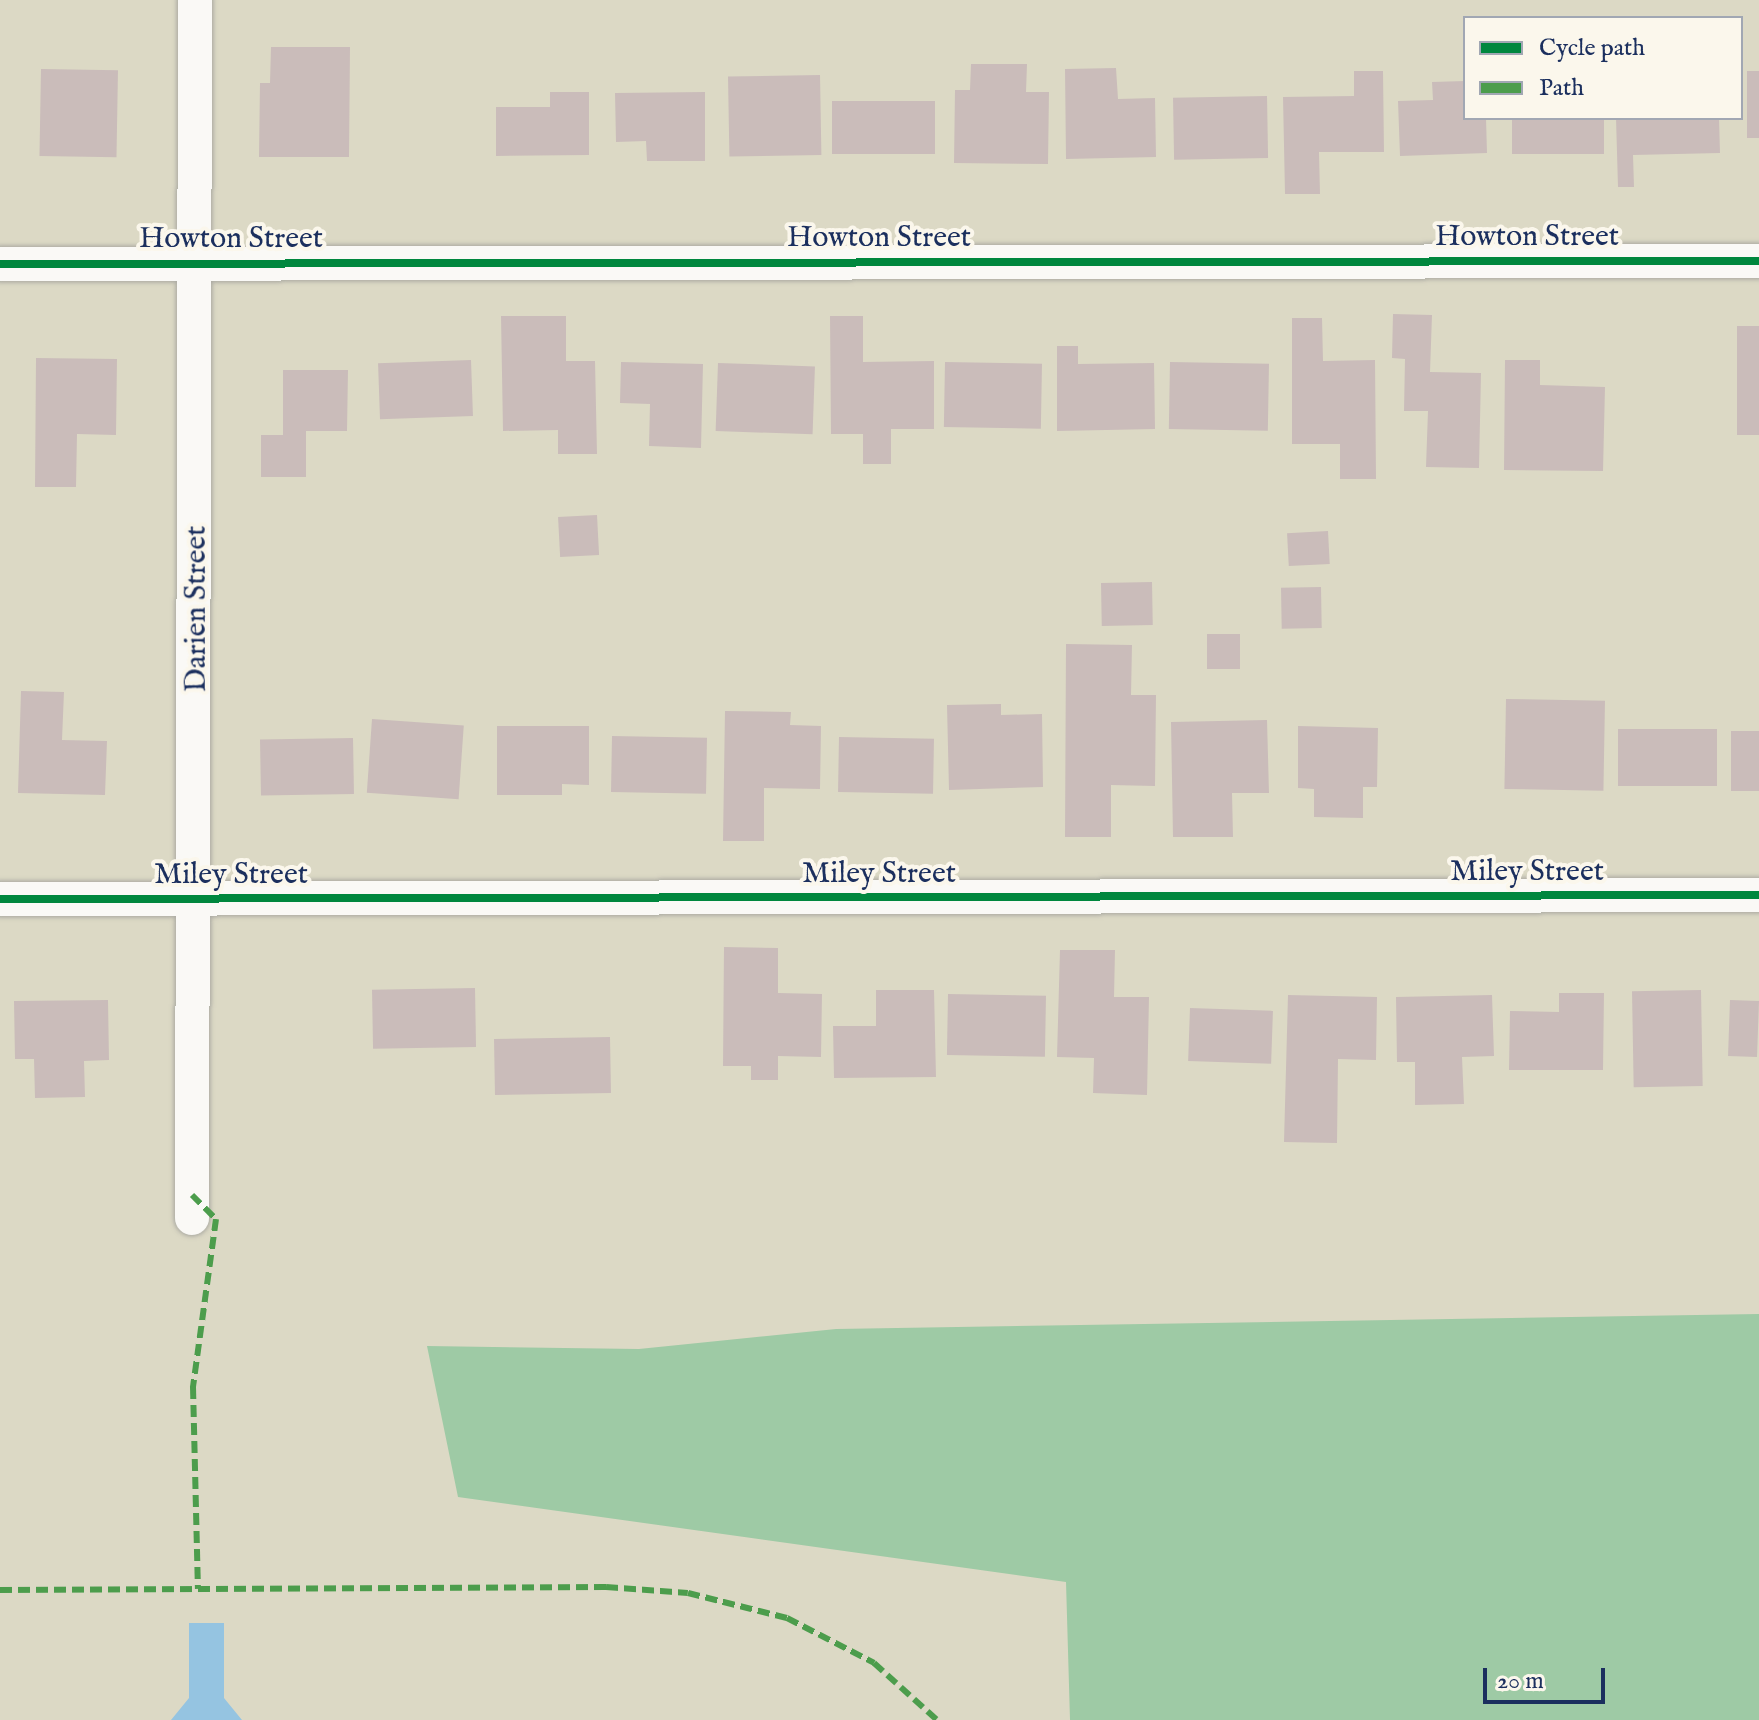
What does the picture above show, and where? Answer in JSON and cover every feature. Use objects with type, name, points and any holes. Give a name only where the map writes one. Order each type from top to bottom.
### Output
[{"type":"street","name":"Darien Street","points":[[192,1218],[196,900],[195,0]]},
{"type":"street","name":"Howton Street","points":[[0,264],[1759,261]]},
{"type":"street","name":"Miley Street","points":[[0,899],[1759,895]]},
{"type":"green space","points":[[1759,1314],[1759,1720],[1070,1720],[1066,1582],[458,1497],[427,1346],[639,1349],[836,1329]]},
{"type":"water","points":[[189,1623],[224,1623],[224,1698],[242,1720],[171,1720],[189,1698]]},
{"type":"building","points":[[271,47],[350,47],[349,157],[259,157],[260,83],[270,83]]},
{"type":"building","points":[[971,64],[1027,64],[1026,92],[1049,92],[1048,164],[954,163],[955,90],[970,90]]},
{"type":"building","points":[[1116,68],[1118,99],[1155,98],[1156,157],[1066,159],[1065,69]]},
{"type":"building","points":[[41,69],[118,70],[116,157],[39,156]]},
{"type":"building","points":[[1354,71],[1383,71],[1384,152],[1319,152],[1320,194],[1285,194],[1283,97],[1354,96]]},
{"type":"building","points":[[1747,71],[1759,71],[1759,138],[1747,138]]},
{"type":"building","points":[[820,75],[821,155],[729,157],[728,77]]},
{"type":"building","points":[[1463,81],[1463,120],[1486,120],[1487,153],[1400,156],[1398,101],[1433,100],[1432,82]]},
{"type":"building","points":[[550,92],[589,92],[589,155],[496,156],[496,107],[550,107]]},
{"type":"building","points":[[705,92],[705,161],[647,161],[646,141],[616,142],[615,93]]},
{"type":"building","points":[[1267,96],[1268,158],[1174,160],[1173,98]]},
{"type":"building","points":[[832,101],[935,101],[935,154],[832,154]]},
{"type":"building","points":[[1512,120],[1604,120],[1604,154],[1512,154]]},
{"type":"building","points":[[1616,120],[1719,120],[1720,153],[1633,155],[1634,187],[1618,187]]},
{"type":"building","points":[[1393,314],[1432,315],[1430,372],[1481,373],[1479,468],[1426,467],[1428,411],[1404,411],[1405,359],[1392,358]]},
{"type":"building","points":[[501,316],[566,316],[566,361],[595,361],[597,454],[558,454],[558,430],[503,431]]},
{"type":"building","points":[[830,316],[863,316],[863,362],[934,361],[934,429],[891,429],[891,464],[863,464],[863,434],[831,434]]},
{"type":"building","points":[[1292,318],[1322,318],[1323,361],[1375,360],[1376,479],[1340,479],[1340,444],[1292,444]]},
{"type":"building","points":[[1737,326],[1759,326],[1759,435],[1737,435]]},
{"type":"building","points":[[1057,346],[1078,346],[1078,364],[1154,363],[1155,429],[1057,431]]},
{"type":"building","points":[[36,358],[117,359],[116,435],[77,434],[76,487],[35,487]]},
{"type":"building","points":[[471,360],[473,416],[380,419],[378,363]]},
{"type":"building","points":[[1505,360],[1540,360],[1540,385],[1605,387],[1603,471],[1504,470]]},
{"type":"building","points":[[621,362],[703,364],[701,448],[649,446],[650,404],[620,403]]},
{"type":"building","points":[[945,362],[1042,364],[1041,429],[944,427]]},
{"type":"building","points":[[1170,362],[1269,364],[1268,431],[1169,429]]},
{"type":"building","points":[[718,363],[815,366],[813,434],[716,431]]},
{"type":"building","points":[[283,370],[348,370],[347,431],[306,431],[306,477],[261,477],[261,435],[283,435]]},
{"type":"building","points":[[597,515],[599,555],[560,557],[558,517]]},
{"type":"building","points":[[1328,531],[1330,564],[1289,566],[1287,533]]},
{"type":"building","points":[[1152,582],[1153,625],[1102,626],[1101,583]]},
{"type":"building","points":[[1321,587],[1322,628],[1282,629],[1281,588]]},
{"type":"building","points":[[1207,634],[1240,634],[1240,669],[1207,669]]},
{"type":"building","points":[[1066,644],[1132,645],[1131,695],[1156,695],[1155,786],[1111,785],[1111,837],[1065,837]]},
{"type":"building","points":[[21,691],[64,692],[62,740],[107,741],[105,795],[18,793]]},
{"type":"building","points":[[1506,699],[1605,701],[1603,791],[1504,789]]},
{"type":"building","points":[[1001,704],[1001,715],[1042,714],[1043,787],[949,790],[947,705]]},
{"type":"building","points":[[725,711],[791,712],[790,725],[821,726],[820,789],[764,788],[764,841],[723,841]]},
{"type":"building","points":[[372,719],[464,725],[459,799],[367,793]]},
{"type":"building","points":[[1267,720],[1269,793],[1232,793],[1233,837],[1173,837],[1171,722]]},
{"type":"building","points":[[497,726],[589,726],[589,785],[562,784],[562,795],[497,795]]},
{"type":"building","points":[[1298,726],[1378,728],[1377,787],[1363,787],[1363,818],[1314,817],[1314,789],[1298,788]]},
{"type":"building","points":[[1618,729],[1717,729],[1717,786],[1618,786]]},
{"type":"building","points":[[1731,731],[1759,731],[1759,791],[1731,791]]},
{"type":"building","points":[[612,736],[707,738],[706,794],[611,792]]},
{"type":"building","points":[[839,737],[934,739],[933,794],[838,792]]},
{"type":"building","points":[[353,738],[354,794],[261,796],[260,740]]},
{"type":"building","points":[[724,947],[778,948],[778,993],[822,994],[821,1057],[778,1056],[778,1080],[751,1080],[751,1066],[723,1066]]},
{"type":"building","points":[[1060,950],[1115,950],[1114,997],[1149,997],[1147,1095],[1093,1093],[1094,1058],[1057,1057]]},
{"type":"building","points":[[475,988],[476,1047],[373,1049],[372,990]]},
{"type":"building","points":[[876,990],[934,990],[936,1077],[834,1078],[833,1026],[876,1026]]},
{"type":"building","points":[[1701,990],[1703,1086],[1634,1087],[1632,991]]},
{"type":"building","points":[[1559,993],[1604,993],[1603,1070],[1509,1070],[1510,1011],[1559,1012]]},
{"type":"building","points":[[948,994],[1046,996],[1045,1057],[947,1055]]},
{"type":"building","points":[[1288,995],[1377,997],[1376,1060],[1338,1059],[1337,1143],[1284,1142]]},
{"type":"building","points":[[1492,995],[1494,1056],[1462,1057],[1464,1104],[1415,1105],[1415,1062],[1397,1062],[1396,997]]},
{"type":"building","points":[[108,1000],[109,1060],[84,1061],[85,1097],[35,1098],[34,1059],[15,1059],[14,1001]]},
{"type":"building","points":[[1730,1000],[1759,1001],[1757,1057],[1728,1056]]},
{"type":"building","points":[[1190,1008],[1273,1011],[1271,1064],[1188,1061]]},
{"type":"building","points":[[610,1037],[611,1093],[495,1095],[494,1039]]},
{"type":"marked path","points":[[192,1195],[216,1219],[193,1387],[198,1589]]},
{"type":"marked path","points":[[0,1590],[606,1587],[688,1593],[787,1618],[874,1663],[937,1720]]},
{"type":"cycle path","points":[[0,264],[1759,261]]},
{"type":"cycle path","points":[[0,899],[1759,895]]}]
